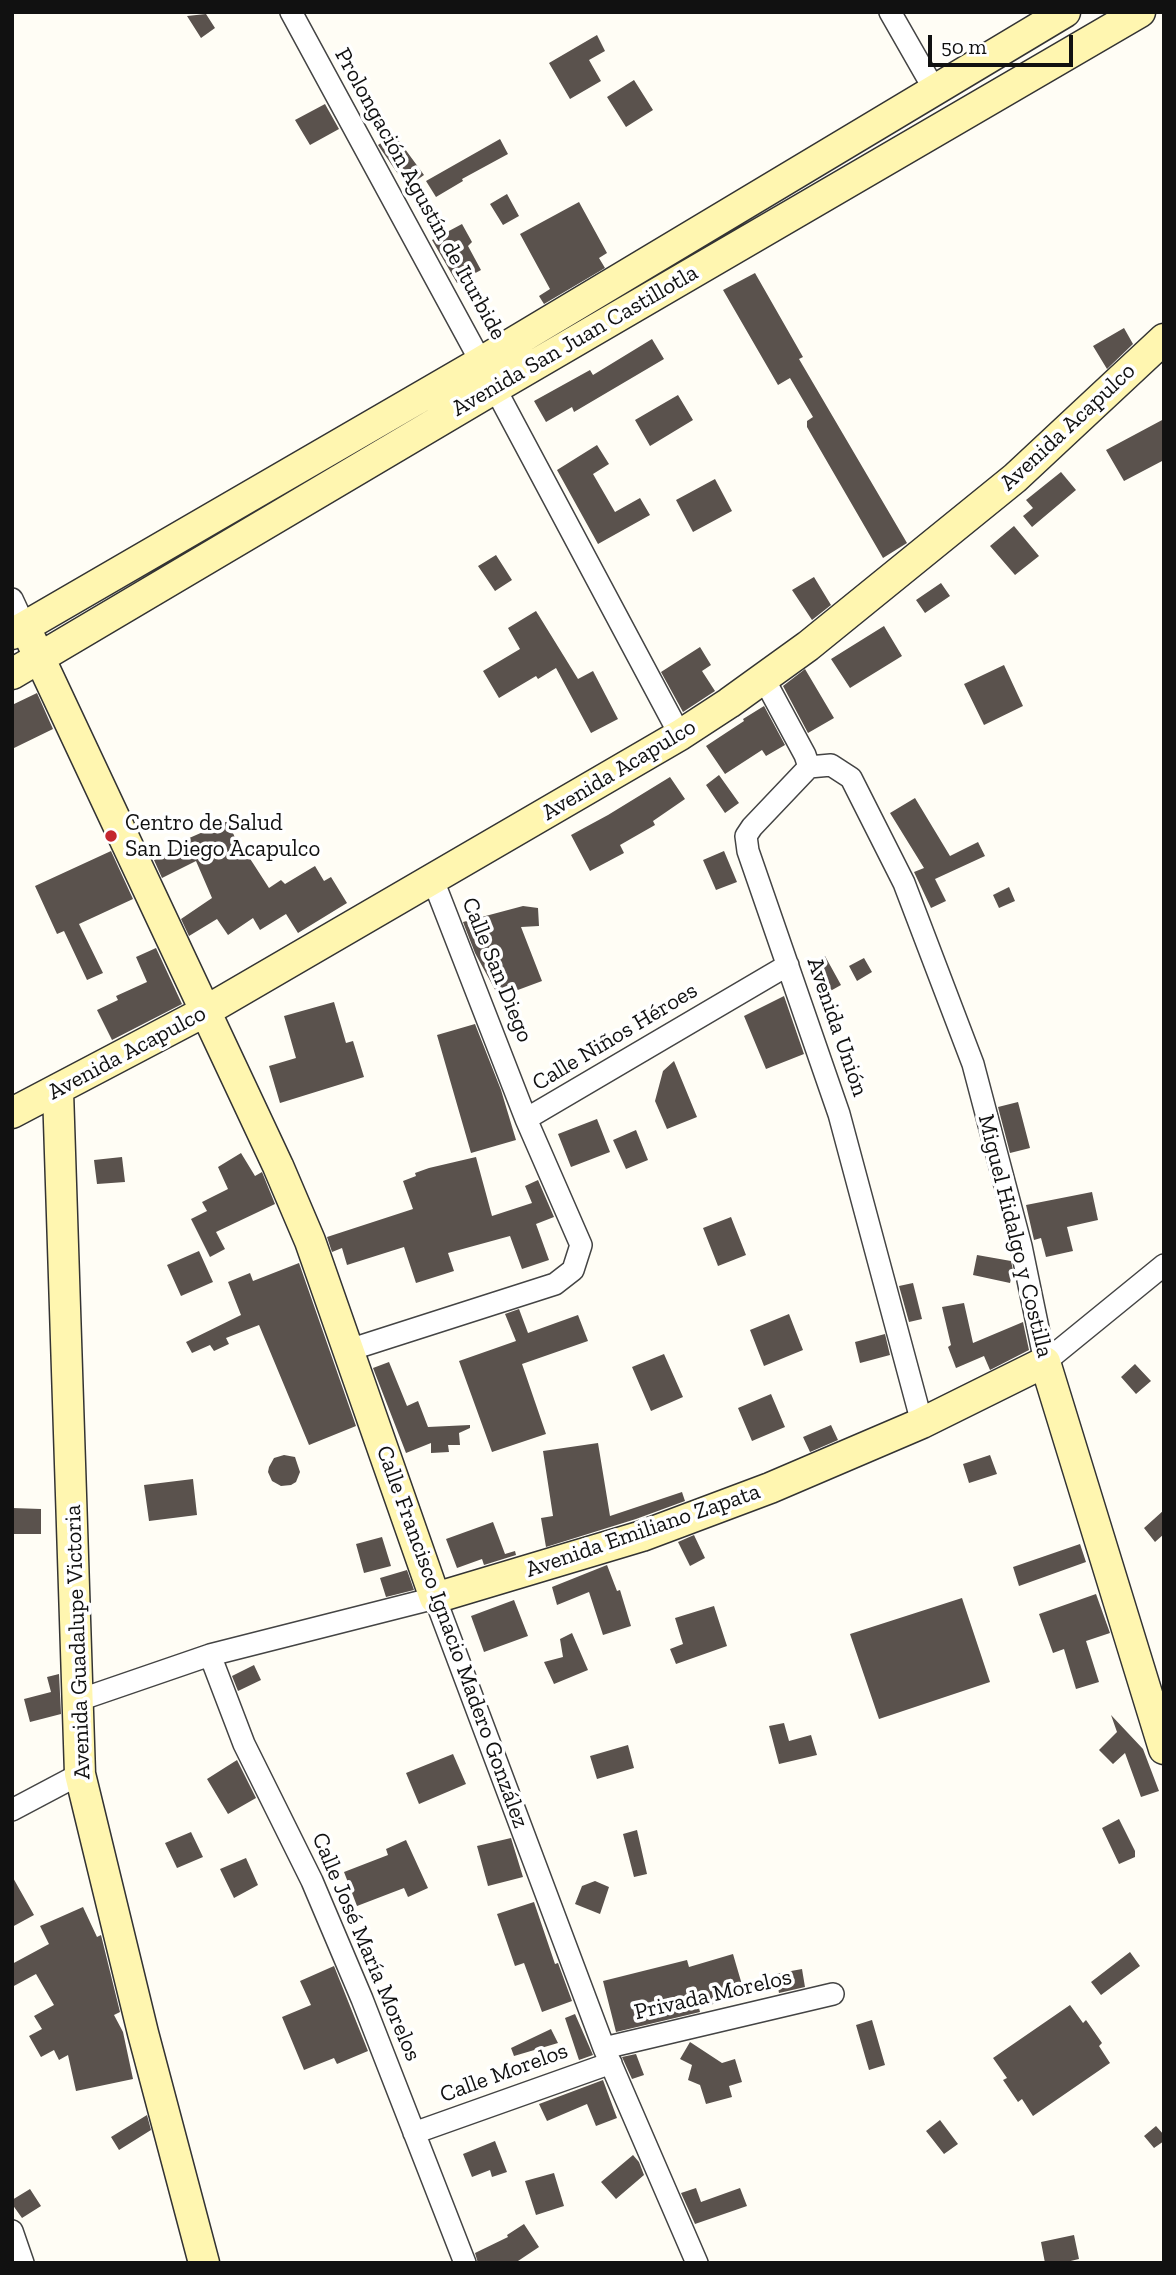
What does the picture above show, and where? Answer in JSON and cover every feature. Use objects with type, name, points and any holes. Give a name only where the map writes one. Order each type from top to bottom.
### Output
[{"type":"street","name":"Prolongación Agustín de Iturbide","points":[[291,12],[680,735]]},
{"type":"street","points":[[890,12],[934,89]]},
{"type":"street","name":"Avenida San Juan Castillotla","points":[[12,674],[488,375],[934,89],[1065,12]]},
{"type":"street","name":"Avenida San Juan Castillotla","points":[[18,630],[488,375],[1140,12]]},
{"type":"street","name":"Avenida Acapulco","points":[[12,1113],[204,1012],[433,880],[680,735],[764,679],[1015,478],[1164,339]]},
{"type":"street","points":[[12,599],[18,630]]},
{"type":"street","name":"Calle Francisco Ignacio Madero González","points":[[18,630],[39,658],[278,1166],[310,1241],[435,1598],[607,2055],[697,2263]]},
{"type":"street","points":[[764,679],[809,767]]},
{"type":"street","name":"Miguel Hidalgo y Costilla","points":[[809,767],[831,765],[851,778],[904,883],[973,1064],[1021,1246],[1045,1362],[1164,1749]]},
{"type":"street","name":"Avenida Unión","points":[[809,767],[752,827],[746,836],[748,851],[839,1114],[922,1423]]},
{"type":"street","name":"Calle San Diego","points":[[433,880],[526,1119]]},
{"type":"street","name":"Calle Niños Héroes","points":[[349,1350],[555,1284],[573,1270],[581,1245],[526,1119],[788,965]]},
{"type":"street","name":"Avenida Guadalupe Victoria","points":[[58,1091],[80,1774],[137,2010],[204,2263]]},
{"type":"street","name":"Avenida Emiliano Zapata","points":[[79,1700],[210,1655],[435,1598],[642,1536],[770,1488],[922,1423],[1045,1362],[1164,1265]]},
{"type":"street","name":"Calle José María Morelos","points":[[210,1655],[244,1744],[317,1893],[362,1999],[465,2263]]},
{"type":"street","points":[[12,1810],[80,1774]]},
{"type":"street","name":"Privada Morelos","points":[[607,2055],[834,1994]]},
{"type":"street","name":"Calle Morelos","points":[[414,2133],[607,2055]]},
{"type":"street","points":[[12,2231],[23,2263]]},
{"type":"building","points":[[206,14],[215,28],[201,38],[187,16]]},
{"type":"building","points":[[597,35],[605,51],[589,60],[601,81],[570,99],[549,63]]},
{"type":"building","points":[[634,80],[653,110],[626,127],[607,97]]},
{"type":"building","points":[[325,104],[339,129],[310,145],[295,120]]},
{"type":"building","points":[[394,134],[424,175],[407,187],[378,145]]},
{"type":"building","points":[[500,139],[508,154],[462,179],[463,181],[436,197],[426,181]]},
{"type":"building","points":[[507,194],[519,216],[503,225],[490,204]]},
{"type":"building","points":[[579,202],[607,253],[599,258],[605,268],[544,304],[539,296],[550,289],[520,234]]},
{"type":"building","points":[[462,224],[472,242],[468,246],[481,270],[457,283],[432,240]]},
{"type":"building","points":[[755,273],[803,357],[799,359],[907,543],[883,558],[807,427],[807,421],[813,417],[790,378],[778,385],[723,290]]},
{"type":"building","points":[[1124,328],[1133,344],[1107,369],[1093,346]]},
{"type":"building","points":[[652,339],[664,359],[574,412],[572,407],[546,422],[534,401],[590,370],[593,375]]},
{"type":"building","points":[[678,395],[693,420],[650,446],[635,420]]},
{"type":"building","points":[[1164,419],[1164,460],[1124,481],[1106,450]]},
{"type":"building","points":[[597,445],[609,464],[593,474],[615,512],[640,498],[650,515],[598,544],[557,470]]},
{"type":"building","points":[[1061,472],[1076,490],[1032,527],[1023,516],[1033,508],[1026,500]]},
{"type":"building","points":[[715,479],[732,511],[693,532],[676,500]]},
{"type":"building","points":[[1014,526],[1039,556],[1015,575],[990,546]]},
{"type":"building","points":[[496,555],[512,580],[495,591],[478,566]]},
{"type":"building","points":[[814,577],[831,605],[812,620],[792,590]]},
{"type":"building","points":[[941,583],[950,596],[925,613],[916,600]]},
{"type":"building","points":[[536,611],[578,679],[593,671],[618,719],[591,733],[556,668],[538,679],[536,676],[499,698],[483,671],[520,649],[508,628]]},
{"type":"building","points":[[884,626],[902,656],[850,688],[831,659]]},
{"type":"building","points":[[700,647],[711,665],[702,671],[715,691],[683,712],[661,672]]},
{"type":"building","points":[[1004,665],[1023,706],[984,725],[964,684]]},
{"type":"building","points":[[805,669],[834,718],[808,733],[783,686]]},
{"type":"building","points":[[37,693],[53,729],[12,749],[12,705]]},
{"type":"building","points":[[764,706],[785,745],[766,756],[762,750],[725,774],[706,746]]},
{"type":"building","points":[[719,775],[739,803],[725,813],[706,785]]},
{"type":"building","points":[[670,777],[685,799],[653,821],[655,825],[620,845],[624,853],[590,871],[571,835]]},
{"type":"building","points":[[915,798],[950,856],[978,842],[985,856],[935,879],[946,901],[931,908],[914,872],[924,868],[890,813]]},
{"type":"building","points":[[228,821],[243,857],[247,854],[269,888],[281,880],[285,884],[315,866],[324,881],[331,877],[347,903],[298,933],[286,914],[260,930],[253,918],[228,935],[217,919],[189,936],[181,919],[212,898],[196,861],[162,878],[154,860],[189,843],[187,839]]},
{"type":"building","points":[[111,851],[133,899],[79,924],[103,973],[87,980],[64,931],[57,934],[35,886]]},
{"type":"building","points":[[724,851],[737,882],[716,890],[703,860]]},
{"type":"building","points":[[1009,887],[1015,901],[999,908],[993,895]]},
{"type":"building","points":[[523,906],[538,908],[539,926],[521,927],[542,981],[499,997],[475,953],[463,922]]},
{"type":"building","points":[[156,948],[182,1004],[112,1040],[97,1010],[118,1000],[116,996],[147,982],[136,957]]},
{"type":"building","points":[[825,956],[841,985],[825,994],[810,964]]},
{"type":"building","points":[[864,958],[872,972],[857,981],[849,966]]},
{"type":"building","points":[[784,996],[804,1054],[766,1069],[744,1016]]},
{"type":"building","points":[[334,1002],[346,1043],[353,1041],[364,1077],[280,1103],[269,1066],[296,1058],[284,1016]]},
{"type":"building","points":[[475,1024],[501,1090],[516,1140],[471,1153],[437,1035]]},
{"type":"building","points":[[674,1061],[697,1117],[667,1129],[655,1101],[663,1071]]},
{"type":"building","points":[[1018,1102],[1030,1148],[1010,1153],[998,1107]]},
{"type":"building","points":[[597,1119],[610,1152],[571,1167],[558,1134]]},
{"type":"building","points":[[636,1130],[648,1160],[626,1169],[613,1140]]},
{"type":"building","points":[[241,1153],[255,1176],[262,1172],[275,1204],[216,1232],[225,1249],[210,1257],[191,1219],[207,1211],[202,1202],[228,1189],[218,1167]]},
{"type":"building","points":[[122,1157],[125,1182],[97,1184],[94,1160]]},
{"type":"building","points":[[476,1157],[492,1216],[532,1203],[525,1186],[538,1180],[554,1217],[536,1224],[549,1260],[522,1269],[510,1236],[448,1253],[454,1271],[416,1283],[404,1247],[347,1265],[342,1248],[332,1252],[327,1237],[413,1209],[403,1181],[416,1176],[415,1173]]},
{"type":"building","points":[[1092,1192],[1098,1220],[1067,1227],[1073,1251],[1046,1257],[1041,1238],[1034,1240],[1026,1205]]},
{"type":"building","points":[[731,1217],[746,1255],[718,1266],[703,1228]]},
{"type":"building","points":[[199,1251],[213,1282],[181,1296],[167,1265]]},
{"type":"building","points":[[977,1255],[1011,1261],[1013,1270],[1010,1283],[973,1275]]},
{"type":"building","points":[[299,1263],[356,1426],[309,1445],[259,1325],[226,1338],[229,1344],[214,1351],[210,1345],[192,1353],[186,1342],[241,1315],[228,1282],[250,1273],[253,1281]]},
{"type":"building","points":[[913,1283],[922,1319],[909,1322],[899,1286]]},
{"type":"building","points":[[964,1303],[973,1343],[1023,1322],[1029,1350],[990,1370],[984,1356],[956,1368],[948,1347],[951,1345],[942,1307]]},
{"type":"building","points":[[519,1309],[528,1333],[578,1315],[588,1341],[522,1364],[546,1434],[492,1452],[459,1361],[516,1341],[505,1314]]},
{"type":"building","points":[[789,1314],[803,1350],[764,1366],[750,1330]]},
{"type":"building","points":[[885,1334],[890,1355],[860,1363],[855,1342]]},
{"type":"building","points":[[664,1354],[683,1397],[651,1411],[632,1367]]},
{"type":"building","points":[[389,1362],[407,1406],[418,1401],[428,1427],[470,1425],[470,1428],[459,1433],[460,1445],[448,1445],[449,1452],[431,1453],[431,1443],[406,1453],[373,1368]]},
{"type":"building","points":[[1135,1364],[1151,1381],[1136,1394],[1121,1377]]},
{"type":"building","points":[[771,1394],[785,1427],[752,1441],[738,1408]]},
{"type":"building","points":[[831,1425],[838,1440],[810,1452],[803,1437]]},
{"type":"building","points":[[598,1443],[610,1516],[682,1492],[685,1501],[546,1547],[541,1518],[553,1516],[543,1451]]},
{"type":"building","points":[[284,1455],[295,1457],[300,1472],[296,1482],[281,1486],[272,1481],[268,1472],[274,1458]]},
{"type":"building","points":[[990,1455],[997,1474],[969,1483],[963,1464]]},
{"type":"building","points":[[193,1479],[197,1515],[149,1521],[144,1485]]},
{"type":"building","points":[[12,1508],[41,1509],[41,1534],[12,1534]]},
{"type":"building","points":[[1164,1510],[1164,1534],[1155,1542],[1144,1528]]},
{"type":"building","points":[[493,1522],[505,1554],[515,1551],[516,1555],[484,1565],[482,1559],[457,1568],[446,1539]]},
{"type":"building","points":[[694,1535],[705,1558],[690,1566],[678,1542]]},
{"type":"building","points":[[382,1537],[391,1566],[364,1573],[356,1544]]},
{"type":"building","points":[[1080,1544],[1086,1562],[1019,1586],[1013,1567]]},
{"type":"building","points":[[607,1565],[617,1591],[620,1590],[631,1626],[603,1635],[589,1592],[557,1605],[552,1587]]},
{"type":"building","points":[[407,1570],[414,1590],[386,1597],[380,1578]]},
{"type":"building","points":[[1096,1594],[1110,1633],[1086,1641],[1099,1682],[1076,1689],[1064,1649],[1053,1653],[1039,1614]]},
{"type":"building","points":[[962,1598],[990,1682],[879,1719],[850,1634]]},
{"type":"building","points":[[514,1600],[528,1636],[484,1652],[471,1616]]},
{"type":"building","points":[[714,1606],[727,1646],[676,1664],[670,1649],[683,1644],[675,1618]]},
{"type":"building","points":[[572,1633],[588,1670],[554,1684],[544,1662],[563,1657],[560,1639]]},
{"type":"building","points":[[254,1665],[261,1680],[238,1691],[232,1676]]},
{"type":"building","points":[[59,1674],[61,1714],[30,1722],[24,1699],[51,1692],[47,1677]]},
{"type":"building","points":[[1111,1715],[1143,1749],[1159,1791],[1141,1797],[1125,1753],[1113,1764],[1099,1750],[1117,1732]]},
{"type":"building","points":[[784,1723],[789,1741],[811,1735],[817,1755],[779,1764],[769,1726]]},
{"type":"building","points":[[628,1745],[634,1768],[597,1779],[590,1756]]},
{"type":"building","points":[[453,1754],[466,1784],[419,1804],[406,1773]]},
{"type":"building","points":[[237,1760],[256,1798],[228,1814],[207,1779]]},
{"type":"building","points":[[1119,1819],[1135,1851],[1135,1857],[1119,1864],[1102,1828]]},
{"type":"building","points":[[637,1830],[647,1874],[634,1877],[623,1834]]},
{"type":"building","points":[[191,1832],[203,1857],[177,1868],[165,1843]]},
{"type":"building","points":[[511,1838],[523,1877],[488,1886],[477,1846]]},
{"type":"building","points":[[406,1840],[428,1888],[408,1897],[404,1888],[357,1906],[344,1872],[388,1855],[386,1849]]},
{"type":"building","points":[[246,1858],[258,1885],[234,1898],[220,1869]]},
{"type":"building","points":[[12,1876],[34,1915],[12,1927]]},
{"type":"building","points":[[595,1881],[609,1887],[600,1914],[575,1904],[582,1886]]},
{"type":"building","points":[[534,1902],[555,1964],[558,1963],[572,2001],[542,2012],[524,1963],[515,1966],[497,1914]]},
{"type":"building","points":[[83,1907],[97,1937],[101,1935],[120,2012],[114,2015],[123,2032],[133,2079],[76,2091],[68,2055],[59,2060],[54,2050],[41,2057],[29,2036],[42,2029],[34,2016],[54,2005],[36,1974],[12,1987],[12,1964],[49,1944],[40,1926]]},
{"type":"building","points":[[1130,1952],[1140,1966],[1101,1995],[1091,1982]]},
{"type":"building","points":[[733,1954],[745,1995],[699,2008],[700,2012],[616,2032],[603,1981],[687,1960],[689,1967]]},
{"type":"building","points":[[334,1966],[368,2051],[337,2064],[334,2058],[304,2070],[282,2017],[311,2005],[300,1981]]},
{"type":"building","points":[[802,1969],[805,1987],[779,1993],[775,1974]]},
{"type":"building","points":[[1070,2005],[1083,2023],[1086,2020],[1102,2043],[1099,2046],[1110,2063],[1033,2116],[1022,2099],[1018,2102],[1003,2080],[1007,2078],[993,2058]]},
{"type":"building","points":[[575,2014],[593,2055],[579,2060],[565,2018]]},
{"type":"building","points":[[872,2020],[885,2065],[869,2070],[856,2025]]},
{"type":"building","points":[[551,2029],[558,2043],[514,2056],[511,2048]]},
{"type":"building","points":[[690,2042],[722,2063],[735,2059],[742,2082],[729,2086],[732,2097],[706,2104],[700,2085],[688,2080],[692,2065],[680,2059]]},
{"type":"building","points":[[636,2054],[644,2075],[632,2079],[622,2057]]},
{"type":"building","points":[[603,2080],[617,2118],[596,2126],[587,2104],[547,2121],[539,2104]]},
{"type":"building","points":[[147,2115],[151,2130],[119,2150],[111,2137]]},
{"type":"building","points":[[940,2120],[958,2144],[944,2154],[926,2131]]},
{"type":"building","points":[[1156,2126],[1164,2135],[1164,2141],[1154,2148],[1144,2136]]},
{"type":"building","points":[[495,2141],[507,2172],[492,2177],[490,2170],[472,2177],[463,2154]]},
{"type":"building","points":[[633,2155],[644,2175],[616,2199],[601,2182]]},
{"type":"building","points":[[554,2173],[564,2206],[536,2215],[525,2181]]},
{"type":"building","points":[[696,2188],[701,2202],[740,2188],[747,2206],[695,2224],[681,2193]]},
{"type":"building","points":[[30,2189],[41,2206],[22,2218],[12,2200]]},
{"type":"building","points":[[524,2224],[539,2247],[515,2263],[478,2263],[475,2253],[508,2237],[507,2235]]},
{"type":"building","points":[[1074,2235],[1079,2259],[1045,2263],[1041,2242]]},
{"type":"place","name":"Centro de Salud San Diego Acapulco","points":[[111,836]]}]
